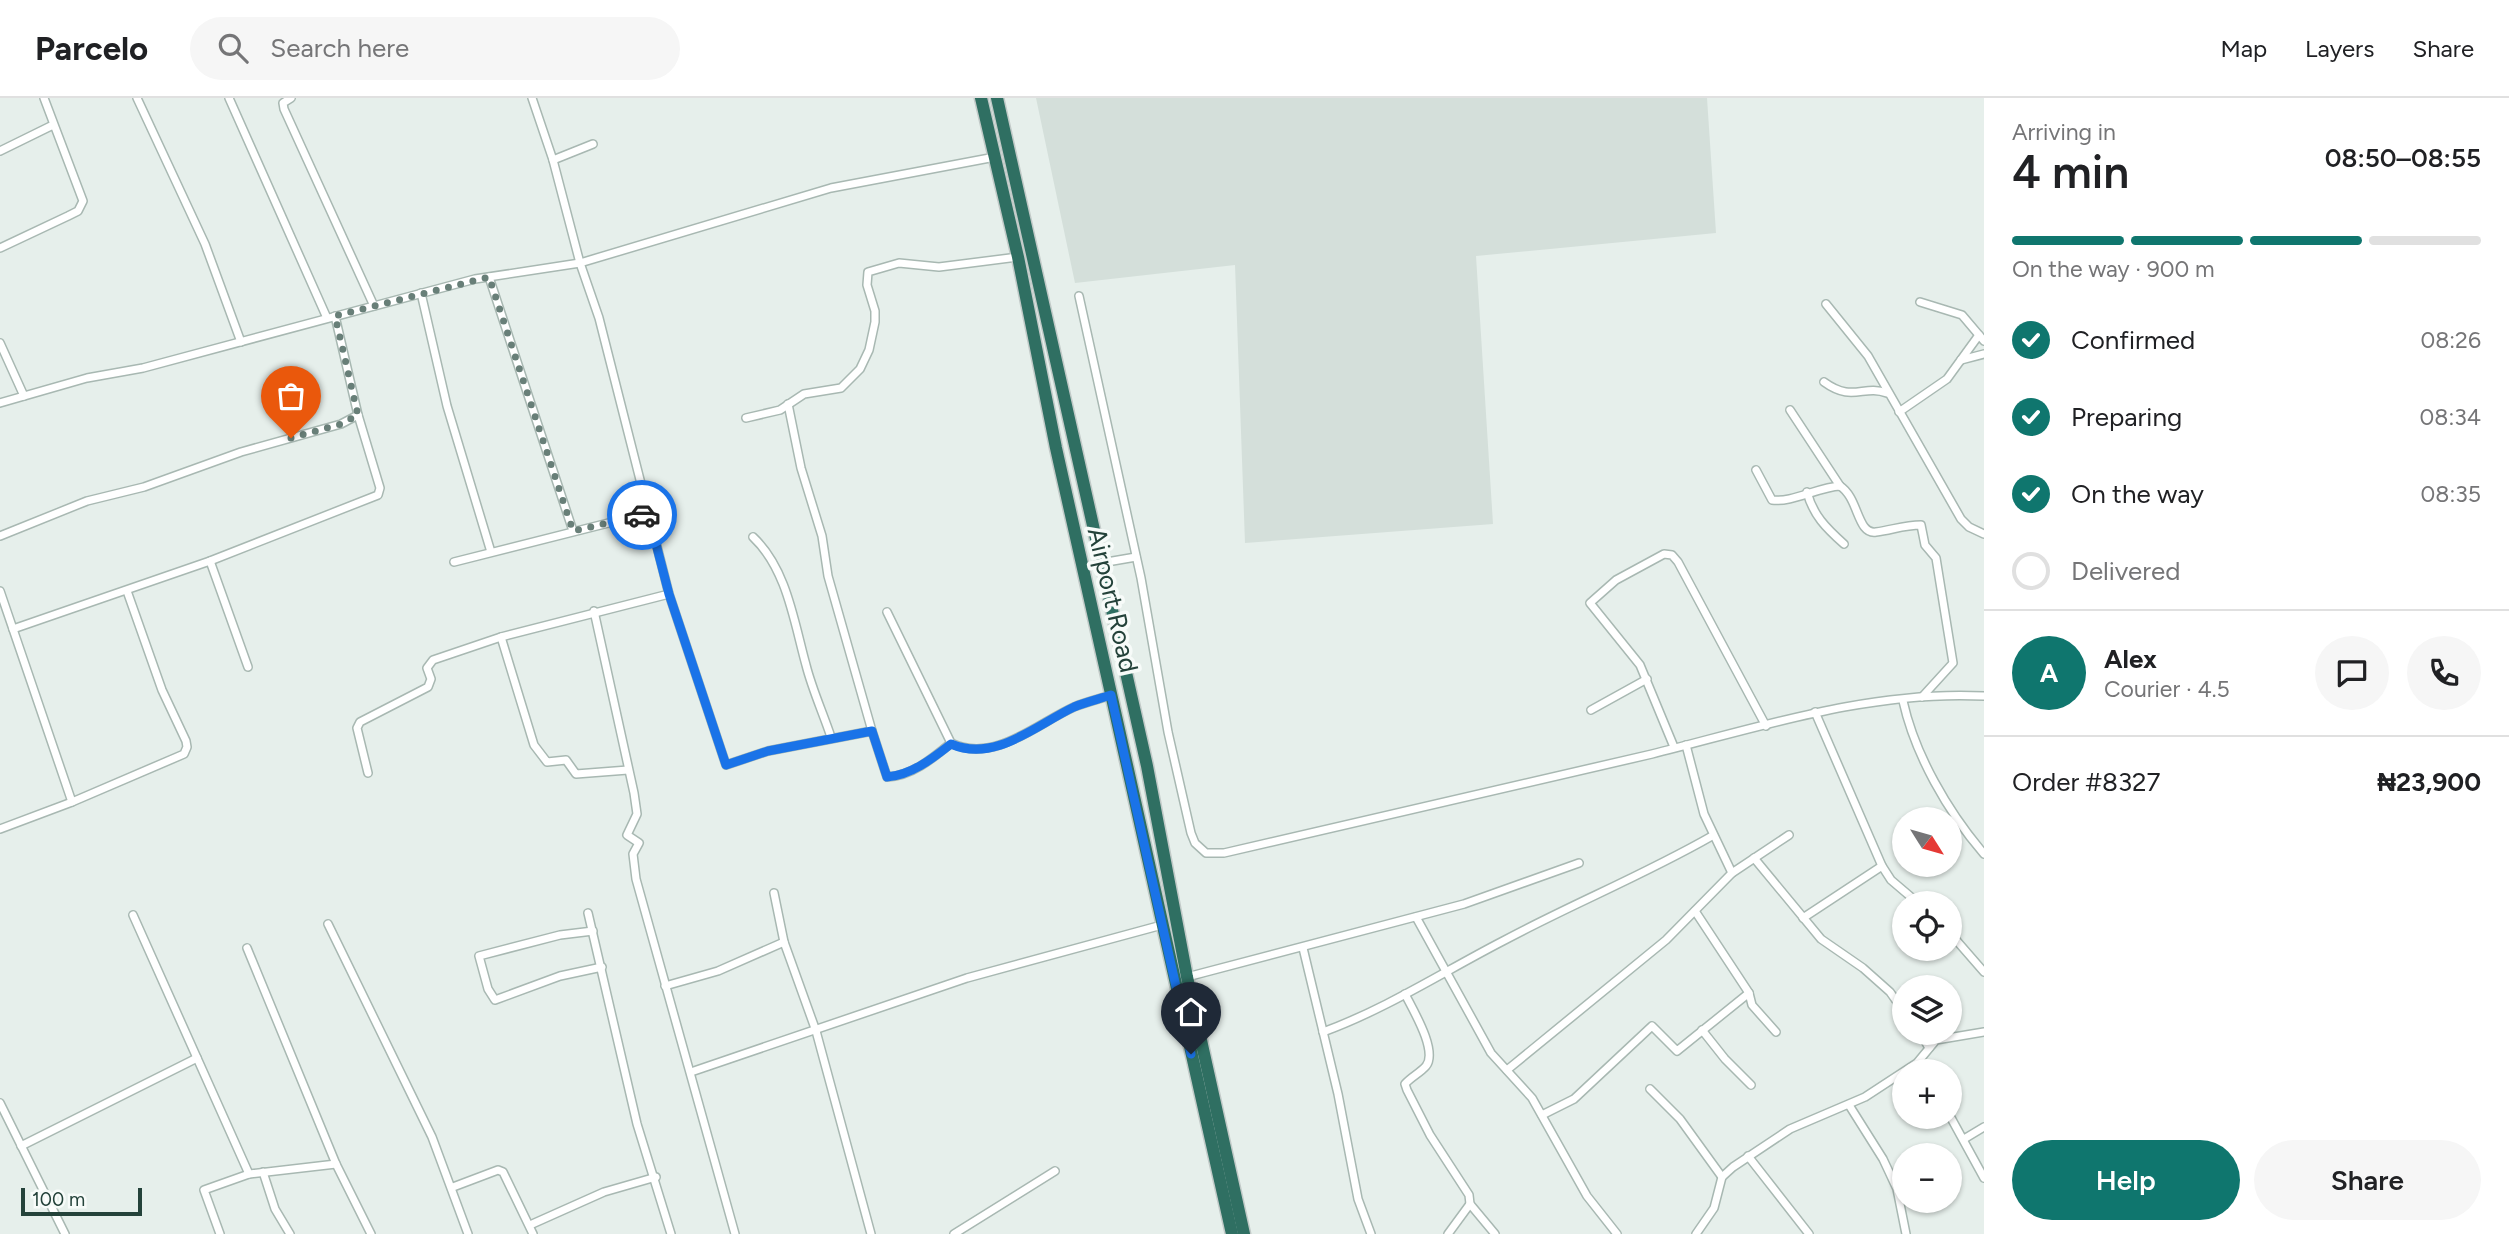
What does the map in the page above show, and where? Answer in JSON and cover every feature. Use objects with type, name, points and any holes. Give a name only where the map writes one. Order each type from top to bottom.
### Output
[{"type":"highway","name":"Airport Road","points":[[981,98],[1018,257],[1056,448],[1232,1234]]},
{"type":"highway","name":"Airport Road","points":[[997,98],[1147,766],[1187,976],[1244,1234]]},
{"type":"street","points":[[0,248],[68,216],[81,206],[83,201],[44,98]]},
{"type":"street","points":[[137,98],[205,244],[241,342]]},
{"type":"street","points":[[13,629],[210,561],[378,495],[380,488],[331,317],[229,98]]},
{"type":"street","points":[[291,98],[283,103],[284,109],[374,306]]},
{"type":"street","points":[[532,98],[599,318],[669,594],[726,765],[831,737]]},
{"type":"street","points":[[0,150],[53,125]]},
{"type":"street","points":[[553,160],[593,144]]},
{"type":"street","points":[[0,403],[422,293],[489,277],[580,262],[831,188],[995,157]]},
{"type":"street","points":[[746,418],[780,410],[804,394],[841,388],[860,369],[869,350],[875,322],[866,277],[868,272],[899,263],[939,267],[1018,257]]},
{"type":"street","points":[[489,277],[573,531]]},
{"type":"street","points":[[422,293],[447,406],[491,552]]},
{"type":"street","points":[[1079,296],[1155,642],[1168,732],[1191,833],[1195,843],[1206,853],[1224,853],[1359,822],[1766,726],[1815,712],[1922,697],[1984,696]]},
{"type":"street","points":[[1899,412],[1943,384],[1982,338],[1962,316],[1920,302]]},
{"type":"street","points":[[1826,304],[1868,356],[1961,519],[1969,527],[1984,534]]},
{"type":"street","points":[[0,343],[24,396]]},
{"type":"street","points":[[1961,361],[1984,354]]},
{"type":"street","points":[[1824,382],[1845,393],[1860,394],[1877,389],[1887,393]]},
{"type":"street","points":[[788,404],[801,468],[822,536],[828,576],[887,777],[898,776],[920,766],[951,744]]},
{"type":"street","points":[[1790,410],[1840,486],[1853,497],[1862,526],[1875,533],[1893,527],[1921,525],[1925,545],[1936,558],[1953,663],[1922,697]]},
{"type":"street","points":[[0,536],[88,501],[144,487],[241,452],[341,424],[358,415]]},
{"type":"street","points":[[1756,470],[1772,500],[1780,501],[1807,492],[1840,486]]},
{"type":"street","points":[[1807,492],[1810,506],[1822,525],[1844,544]]},
{"type":"street","points":[[454,562],[648,513]]},
{"type":"street","points":[[753,537],[763,546],[784,583],[805,664],[831,737],[835,740],[872,731]]},
{"type":"street","points":[[1674,747],[1647,678],[1590,603],[1606,586],[1664,554],[1672,555],[1766,726]]},
{"type":"street","points":[[1101,563],[1136,557]]},
{"type":"street","points":[[210,561],[248,667]]},
{"type":"street","points":[[0,591],[72,802]]},
{"type":"street","points":[[0,829],[178,758],[187,747],[162,690],[127,591]]},
{"type":"street","points":[[368,773],[357,728],[360,722],[428,687],[431,679],[428,668],[433,660],[501,637],[594,611],[669,594]]},
{"type":"street","points":[[594,611],[636,814],[627,835],[639,843],[633,853],[636,879],[735,1234]]},
{"type":"street","points":[[887,612],[951,744],[969,751],[992,747],[1037,728],[1075,706],[1111,695]]},
{"type":"street","points":[[501,637],[534,745],[547,762],[566,760],[576,774],[628,770]]},
{"type":"street","points":[[1591,710],[1647,678]]},
{"type":"street","points":[[1903,701],[1907,718],[1941,792],[1984,854]]},
{"type":"street","points":[[1815,712],[1882,866],[1891,880],[1903,891]]},
{"type":"street","points":[[1685,745],[1712,836],[1732,873]]},
{"type":"street","points":[[1507,1070],[1666,940],[1732,873],[1789,835]]},
{"type":"street","points":[[1323,1032],[1360,1018],[1712,836]]},
{"type":"street","points":[[1754,858],[1821,939],[1849,956],[1892,995]]},
{"type":"street","points":[[1187,976],[1416,917],[1579,863]]},
{"type":"street","points":[[1803,918],[1882,866]]},
{"type":"street","points":[[774,893],[784,942],[816,1031],[871,1234]]},
{"type":"street","points":[[1695,911],[1749,993],[1752,1005],[1776,1032]]},
{"type":"street","points":[[588,913],[637,1124],[656,1177],[671,1234]]},
{"type":"street","points":[[133,915],[168,988],[249,1174]]},
{"type":"street","points":[[1416,917],[1491,1053],[1532,1098],[1587,1196],[1618,1234]]},
{"type":"street","points":[[328,924],[432,1137],[453,1187],[468,1234]]},
{"type":"street","points":[[691,1072],[967,978],[1163,925]]},
{"type":"street","points":[[593,930],[560,935],[479,956],[488,989],[495,1000],[560,976],[602,967]]},
{"type":"street","points":[[665,986],[718,971],[784,942]]},
{"type":"street","points":[[1962,947],[1984,972]]},
{"type":"street","points":[[247,948],[336,1164],[371,1234]]},
{"type":"street","points":[[1303,948],[1358,1199],[1371,1234]]},
{"type":"street","points":[[1542,1115],[1574,1099],[1652,1026],[1677,1052],[1749,993]]},
{"type":"street","points":[[1405,994],[1429,1044],[1431,1056],[1426,1066],[1405,1084],[1430,1135],[1469,1195],[1471,1204],[1495,1234]]},
{"type":"street","points":[[1702,1030],[1725,1059],[1751,1085]]},
{"type":"street","points":[[1920,1059],[1931,1043],[1942,1036],[1959,1038],[1984,1032]]},
{"type":"street","points":[[21,1146],[197,1058]]},
{"type":"street","points":[[1696,1234],[1714,1208],[1722,1177],[1748,1156],[1790,1129],[1849,1105],[1892,1078]]},
{"type":"street","points":[[1650,1089],[1680,1119],[1722,1177]]},
{"type":"street","points":[[0,1103],[65,1234]]},
{"type":"street","points":[[1849,1105],[1883,1159],[1897,1189],[1906,1234]]},
{"type":"street","points":[[1964,1139],[1984,1127]]},
{"type":"street","points":[[1958,1129],[1984,1178]]},
{"type":"street","points":[[1748,1156],[1809,1234]]},
{"type":"street","points":[[220,1234],[204,1190],[249,1174],[336,1164]]},
{"type":"street","points":[[453,1187],[498,1171],[503,1172],[533,1234]]},
{"type":"street","points":[[954,1234],[1055,1171]]},
{"type":"street","points":[[263,1172],[275,1209],[290,1234]]},
{"type":"street","points":[[530,1225],[604,1192],[656,1177]]},
{"type":"street","points":[[1448,1234],[1471,1204]]},
{"type":"shaded area","points":[[1036,98],[1707,98],[1716,233],[1476,256],[1493,524],[1245,543],[1235,265],[1075,283]]},
{"type":"way so far","points":[[291,438],[341,424],[358,415],[335,316],[489,277],[573,531],[642,515]]},
{"type":"route","points":[[642,515],[648,513],[669,594],[726,765],[768,751],[872,731],[887,777],[898,776],[920,766],[951,744],[969,751],[992,747],[1037,728],[1075,706],[1111,695],[1191,1054]]}]
